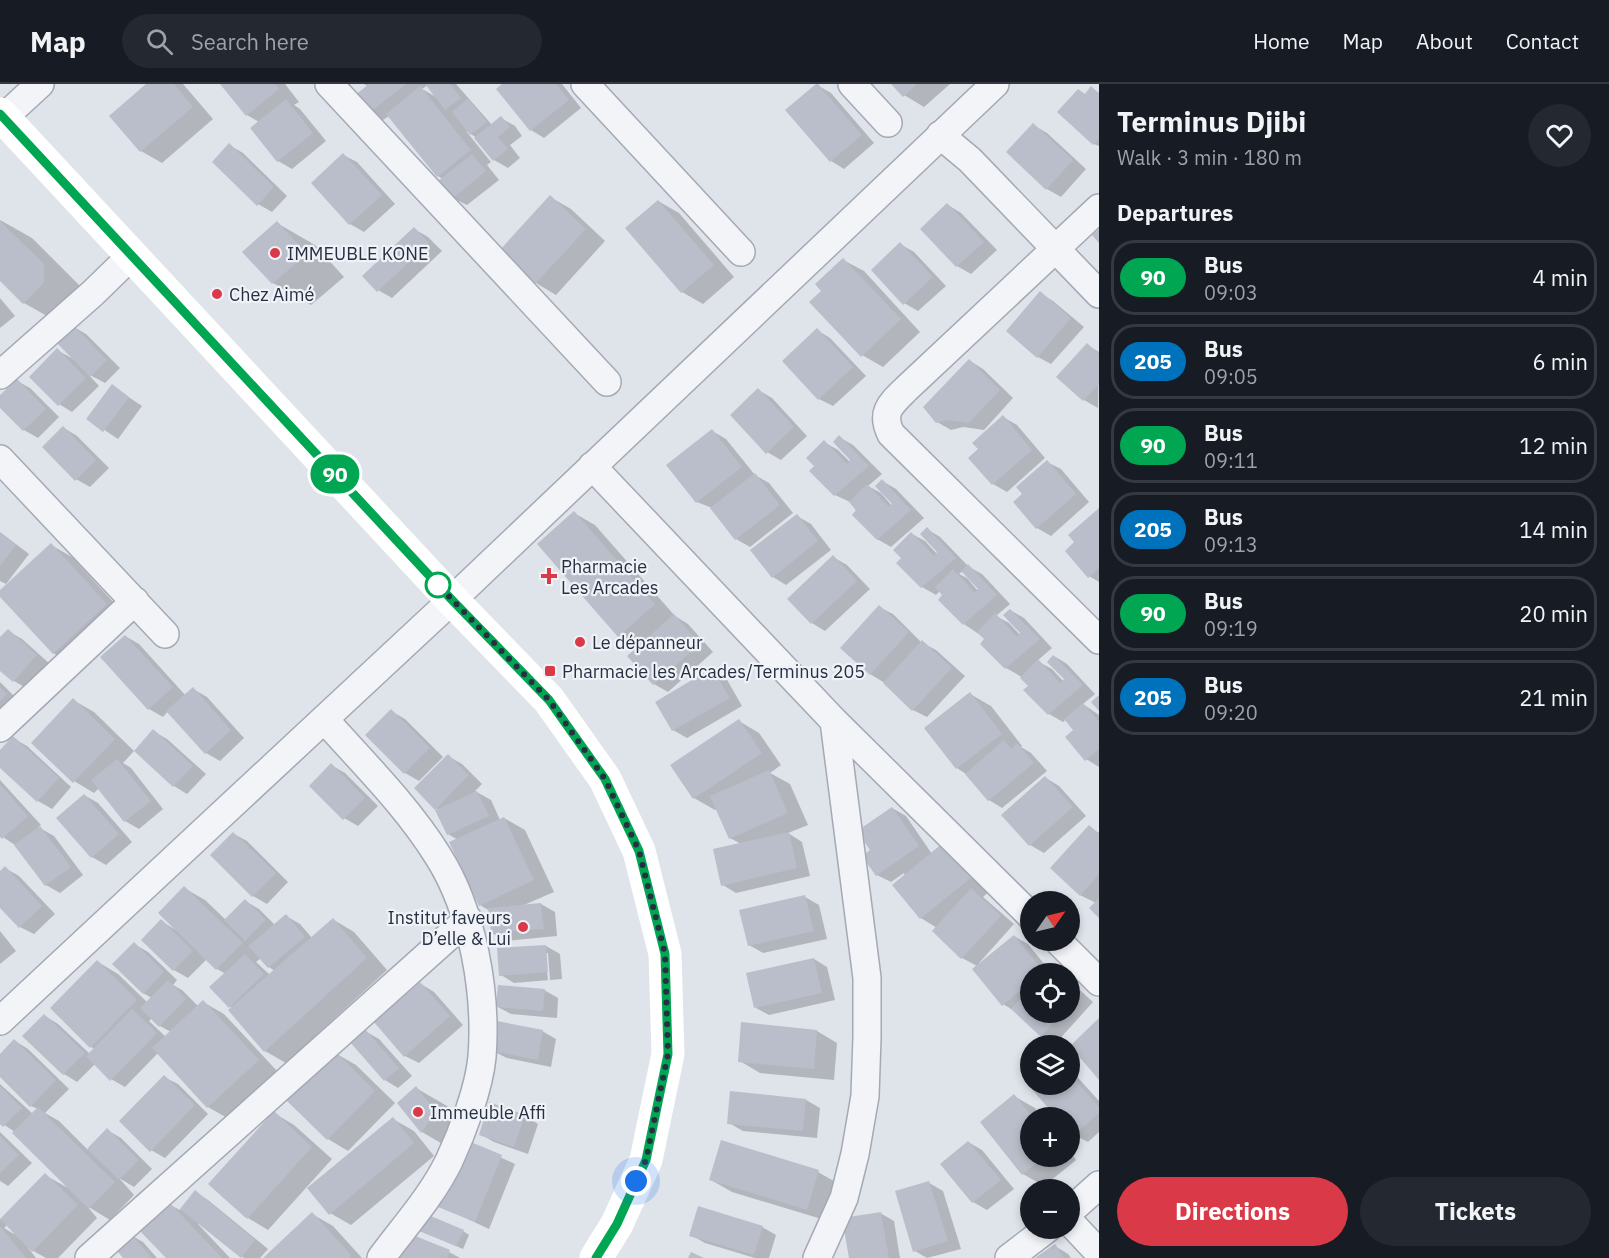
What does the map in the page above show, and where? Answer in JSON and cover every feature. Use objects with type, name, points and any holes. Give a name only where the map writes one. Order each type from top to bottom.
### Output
[{"type":"street","points":[[40,84],[2,116],[452,600],[549,700],[605,779],[639,851],[665,954],[668,1054],[646,1160],[617,1224],[596,1258]]},
{"type":"street","points":[[329,84],[607,382]]},
{"type":"street","points":[[585,84],[741,252]]},
{"type":"street","points":[[852,84],[888,123]]},
{"type":"street","points":[[0,1021],[325,720],[994,84]]},
{"type":"street","points":[[940,135],[970,160],[1099,294]]},
{"type":"street","points":[[1099,208],[894,401],[887,411],[886,423],[891,434],[1099,640]]},
{"type":"street","points":[[0,375],[93,293],[131,256]]},
{"type":"street","points":[[0,459],[165,634]]},
{"type":"street","points":[[592,466],[834,721],[1020,905]]},
{"type":"street","points":[[0,728],[135,601]]},
{"type":"street","points":[[325,720],[414,822],[440,858],[468,919],[482,1004],[482,1059],[470,1106],[448,1162],[430,1193],[381,1258]]},
{"type":"street","points":[[817,1258],[843,1198],[855,1154],[865,1096],[867,1037],[867,978],[834,721]]},
{"type":"street","points":[[89,1258],[468,919]]},
{"type":"street","points":[[1068,951],[1099,982]]},
{"type":"street","points":[[1080,1202],[1099,1185]]},
{"type":"street","points":[[1080,1233],[1099,1254]]},
{"type":"street","points":[[1009,1258],[1034,1239]]},
{"type":"building","points":[[146,84],[174,84],[193,107],[140,152],[109,116]]},
{"type":"building","points":[[220,84],[275,84],[279,89],[246,116]]},
{"type":"building","points":[[369,84],[406,84],[368,114],[354,96]]},
{"type":"building","points":[[425,84],[450,84],[461,98],[445,110]]},
{"type":"building","points":[[502,84],[556,84],[569,100],[530,131],[496,89]]},
{"type":"building","points":[[816,84],[862,135],[830,162],[785,110]]},
{"type":"building","points":[[891,84],[917,84],[903,97]]},
{"type":"building","points":[[420,86],[471,150],[437,177],[386,114]]},
{"type":"building","points":[[1091,86],[1099,94],[1099,139],[1093,145],[1057,112],[1078,89],[1085,94]]},
{"type":"building","points":[[468,98],[487,122],[470,135],[452,112]]},
{"type":"building","points":[[286,99],[313,133],[277,162],[250,128]]},
{"type":"building","points":[[501,116],[510,127],[498,137],[508,149],[493,161],[474,138]]},
{"type":"building","points":[[1033,123],[1073,160],[1046,190],[1006,152]]},
{"type":"building","points":[[229,143],[274,187],[257,206],[212,162]]},
{"type":"building","points":[[343,153],[382,195],[349,225],[311,183]]},
{"type":"building","points":[[472,154],[486,171],[452,199],[438,181]]},
{"type":"building","points":[[550,195],[586,229],[535,284],[499,251]]},
{"type":"building","points":[[658,200],[714,265],[681,293],[625,228]]},
{"type":"building","points":[[947,203],[984,242],[956,267],[920,229]]},
{"type":"building","points":[[0,221],[44,264],[44,283],[23,304],[0,281]]},
{"type":"building","name":"IMMEUBLE KONE","points":[[277,221],[307,254],[272,284],[242,252]]},
{"type":"building","points":[[414,227],[429,243],[377,292],[362,276]]},
{"type":"building","points":[[1099,229],[1099,243],[1092,235]]},
{"type":"building","points":[[900,242],[933,277],[903,305],[871,270]]},
{"type":"building","points":[[843,258],[901,319],[861,357],[809,302],[821,291],[815,284]]},
{"type":"building","points":[[1040,291],[1071,318],[1037,358],[1006,331]]},
{"type":"building","points":[[72,324],[107,360],[90,377],[55,341]]},
{"type":"building","points":[[817,328],[853,367],[818,400],[782,361]]},
{"type":"building","points":[[1087,343],[1099,354],[1099,384],[1083,401],[1056,377]]},
{"type":"building","points":[[57,348],[86,378],[58,406],[29,377]]},
{"type":"building","points":[[969,359],[1000,390],[969,423],[948,420],[936,423],[923,407]]},
{"type":"building","points":[[17,379],[46,409],[23,431],[0,408],[0,395]]},
{"type":"building","points":[[112,384],[129,397],[103,432],[86,419]]},
{"type":"building","points":[[758,388],[794,427],[766,454],[730,415]]},
{"type":"building","points":[[1003,415],[1032,450],[992,485],[968,458],[978,449],[972,443]]},
{"type":"building","points":[[63,426],[96,460],[75,481],[42,447]]},
{"type":"building","points":[[712,429],[742,467],[696,503],[666,465]]},
{"type":"building","points":[[839,435],[869,466],[834,496],[809,471],[814,466],[806,458],[824,440],[847,464],[850,460],[833,442]]},
{"type":"building","points":[[1047,460],[1076,494],[1036,529],[1013,502],[1022,494],[1016,487]]},
{"type":"building","points":[[755,473],[780,505],[735,540],[710,508]]},
{"type":"building","points":[[882,479],[911,510],[877,540],[852,515],[856,510],[849,502],[867,484],[889,507],[892,504],[875,486]]},
{"type":"building","points":[[1099,508],[1099,568],[1088,578],[1065,551],[1074,542],[1068,535]]},
{"type":"building","points":[[574,511],[655,604],[618,637],[537,544]]},
{"type":"building","points":[[797,514],[818,541],[772,578],[750,550]]},
{"type":"building","points":[[927,527],[956,558],[921,588],[896,563],[901,558],[893,550],[911,532],[934,556],[937,552],[920,534]]},
{"type":"building","points":[[0,533],[16,545],[0,566]]},
{"type":"building","points":[[51,543],[107,604],[53,654],[0,597],[0,590]]},
{"type":"building","points":[[833,555],[857,581],[811,624],[787,599]]},
{"type":"building","points":[[968,564],[997,595],[963,625],[938,600],[942,595],[935,587],[953,569],[975,593],[978,589],[961,571]]},
{"type":"building","points":[[879,605],[909,632],[870,675],[840,648]]},
{"type":"building","points":[[1010,609],[1040,639],[1005,669],[980,644],[984,639],[977,632],[995,613],[1017,637],[1020,633],[1003,615]]},
{"type":"building","points":[[674,614],[700,644],[653,685],[627,656]]},
{"type":"building","points":[[8,629],[37,655],[13,682],[0,671],[0,637]]},
{"type":"building","points":[[125,635],[173,687],[148,710],[100,657]]},
{"type":"building","points":[[922,640],[952,668],[912,711],[883,683]]},
{"type":"building","points":[[1053,655],[1083,685],[1048,715],[1023,690],[1028,686],[1020,678],[1038,659],[1060,683],[1064,679],[1047,662]]},
{"type":"building","points":[[712,668],[730,698],[672,731],[655,702]]},
{"type":"building","points":[[0,687],[7,694],[0,701]]},
{"type":"building","points":[[193,687],[231,730],[205,754],[166,711]]},
{"type":"building","points":[[970,692],[1002,734],[956,769],[924,728]]},
{"type":"building","points":[[1099,695],[1099,711],[1091,702]]},
{"type":"building","points":[[73,698],[115,739],[73,783],[31,743]]},
{"type":"building","points":[[1083,703],[1099,722],[1099,749],[1085,761],[1065,737],[1073,730],[1064,719]]},
{"type":"building","points":[[391,709],[430,748],[404,774],[365,735]]},
{"type":"building","points":[[739,719],[762,753],[693,799],[670,765]]},
{"type":"building","points":[[153,729],[193,766],[173,787],[134,751]]},
{"type":"building","points":[[13,736],[59,778],[37,802],[0,768],[0,750]]},
{"type":"building","points":[[1004,740],[1011,749],[1017,743],[1034,763],[988,801],[965,774]]},
{"type":"building","points":[[448,754],[469,775],[435,810],[414,788]]},
{"type":"building","points":[[117,759],[151,801],[124,822],[91,780]]},
{"type":"building","points":[[331,763],[365,798],[343,820],[309,786]]},
{"type":"building","points":[[769,770],[788,813],[729,839],[710,796]]},
{"type":"building","points":[[1045,776],[1073,807],[1029,846],[1001,815]]},
{"type":"building","points":[[0,784],[28,816],[2,839],[0,837]]},
{"type":"building","points":[[477,791],[489,816],[447,835],[435,810]]},
{"type":"building","points":[[84,794],[119,834],[91,858],[56,818]]},
{"type":"building","points":[[892,807],[919,846],[876,876],[862,856],[870,850],[857,831]]},
{"type":"building","points":[[504,817],[534,880],[479,906],[449,842]]},
{"type":"building","points":[[1089,825],[1099,834],[1099,874],[1080,896],[1080,891],[1075,891],[1050,868]]},
{"type":"building","points":[[40,826],[71,867],[45,886],[14,845]]},
{"type":"building","points":[[233,832],[276,873],[252,897],[210,855]]},
{"type":"building","points":[[789,832],[797,868],[721,886],[713,849]]},
{"type":"building","points":[[944,842],[972,877],[920,919],[892,885]]},
{"type":"building","points":[[5,866],[42,906],[19,928],[0,908],[0,871]]},
{"type":"building","points":[[184,886],[243,943],[216,970],[158,913]]},
{"type":"building","points":[[971,888],[1001,916],[961,959],[932,931]]},
{"type":"building","points":[[805,895],[814,931],[748,946],[739,910]]},
{"type":"building","points":[[1099,898],[1099,918],[1089,908]]},
{"type":"building","points":[[245,899],[266,920],[245,941],[224,920]]},
{"type":"building","points":[[541,903],[544,929],[491,933],[488,908]]},
{"type":"building","points":[[286,914],[305,937],[268,968],[248,946]]},
{"type":"building","points":[[333,918],[367,958],[264,1052],[228,1010]]},
{"type":"building","points":[[161,919],[193,951],[173,971],[141,940]]},
{"type":"building","points":[[1014,935],[1020,942],[1020,951],[1027,951],[1037,963],[1020,963],[1020,991],[1002,1006],[972,969]]},
{"type":"building","points":[[134,942],[164,972],[143,994],[112,964]]},
{"type":"building","points":[[546,945],[548,972],[499,976],[497,948]]},
{"type":"building","points":[[245,954],[264,974],[229,1008],[209,987]]},
{"type":"building","points":[[814,958],[822,993],[754,1008],[746,973]]},
{"type":"building","points":[[97,960],[137,1000],[90,1048],[50,1008]]},
{"type":"building","points":[[168,980],[186,999],[159,1027],[140,1008]]},
{"type":"building","points":[[420,982],[450,1016],[404,1057],[374,1022]]},
{"type":"building","points":[[498,985],[545,989],[543,1011],[496,1007]]},
{"type":"building","points":[[1020,999],[1020,1017],[1011,1009]]},
{"type":"building","points":[[203,1000],[259,1060],[207,1108],[152,1048]]},
{"type":"building","points":[[132,1009],[157,1033],[110,1081],[86,1056]]},
{"type":"building","points":[[44,1014],[85,1053],[63,1075],[22,1036]]},
{"type":"building","points":[[1099,1018],[1099,1080],[1080,1058],[1080,1036]]},
{"type":"building","points":[[497,1021],[543,1030],[538,1060],[492,1051]]},
{"type":"building","points":[[741,1022],[817,1030],[814,1069],[738,1062]]},
{"type":"building","points":[[1026,1023],[1053,1023],[1043,1035],[1039,1035]]},
{"type":"building","points":[[365,1029],[399,1068],[384,1081],[350,1042]]},
{"type":"building","points":[[14,1039],[56,1080],[30,1107],[0,1077],[0,1054]]},
{"type":"building","points":[[335,1051],[375,1091],[327,1140],[286,1100]]},
{"type":"building","points":[[164,1075],[195,1105],[150,1152],[119,1121]]},
{"type":"building","points":[[1080,1085],[1099,1107],[1099,1113],[1080,1130],[1080,1107],[1047,1107],[1037,1095],[1080,1095]]},
{"type":"building","points":[[0,1086],[22,1108],[3,1127],[0,1124]]},
{"type":"building","name":"Immeuble Affi","points":[[416,1086],[433,1108],[433,1116],[421,1133],[397,1103]]},
{"type":"building","points":[[730,1091],[806,1099],[803,1131],[727,1124]]},
{"type":"building","points":[[1014,1094],[1024,1107],[1020,1107],[1020,1167],[1032,1167],[1022,1175],[980,1122]]},
{"type":"building","points":[[489,1102],[525,1115],[514,1147],[479,1135]]},
{"type":"building","points":[[38,1107],[115,1182],[89,1209],[12,1133]]},
{"type":"building","points":[[274,1111],[312,1147],[247,1219],[208,1184]]},
{"type":"building","points":[[393,1117],[414,1143],[329,1215],[307,1188]]},
{"type":"building","points":[[107,1128],[139,1160],[119,1180],[87,1149]]},
{"type":"building","points":[[0,1136],[19,1155],[0,1173]]},
{"type":"building","points":[[466,1140],[502,1155],[475,1222],[438,1207]]},
{"type":"building","points":[[721,1140],[819,1170],[807,1210],[709,1180]]},
{"type":"building","points":[[968,1141],[1001,1180],[972,1203],[940,1164]]},
{"type":"building","points":[[45,1173],[78,1205],[32,1252],[0,1219]]},
{"type":"building","points":[[929,1181],[948,1241],[913,1252],[895,1191]]},
{"type":"building","points":[[195,1190],[255,1240],[241,1258],[180,1209]]},
{"type":"building","points":[[170,1203],[222,1258],[166,1258],[140,1231]]},
{"type":"building","points":[[698,1206],[763,1226],[754,1255],[689,1236]]},
{"type":"building","points":[[312,1212],[352,1256],[349,1258],[263,1258]]},
{"type":"building","points":[[881,1212],[889,1258],[849,1258],[842,1218]]},
{"type":"building","points":[[426,1214],[464,1230],[456,1246],[419,1231]]},
{"type":"building","points":[[0,1226],[26,1258],[0,1258]]},
{"type":"building","points":[[403,1231],[450,1250],[447,1258],[392,1258]]},
{"type":"building","points":[[129,1232],[152,1258],[123,1258],[113,1246]]},
{"type":"building","points":[[1055,1244],[1064,1258],[1035,1258]]},
{"type":"building","points":[[691,1252],[704,1258],[688,1258]]},
{"type":"bus line","name":"90","points":[[0,114],[452,600],[549,700],[605,779],[639,851],[665,954],[668,1054],[646,1160],[617,1224],[596,1258]]},
{"type":"place","name":"IMMEUBLE KONE","points":[[275,253]]},
{"type":"place","name":"Chez Aimé","points":[[217,294]]},
{"type":"place","name":"Pharmacie Les Arcades","points":[[549,576]]},
{"type":"place","name":"Le dépanneur","points":[[580,642]]},
{"type":"place","name":"Pharmacie les Arcades/Terminus 205","points":[[550,671]]},
{"type":"place","name":"Institut faveurs D’elle & Lui","points":[[523,927]]},
{"type":"place","name":"Immeuble Affi","points":[[418,1112]]},
{"type":"route","points":[[438,585],[436,583],[549,700],[605,779],[639,851],[665,954],[668,1054],[646,1160],[636,1181]]}]
